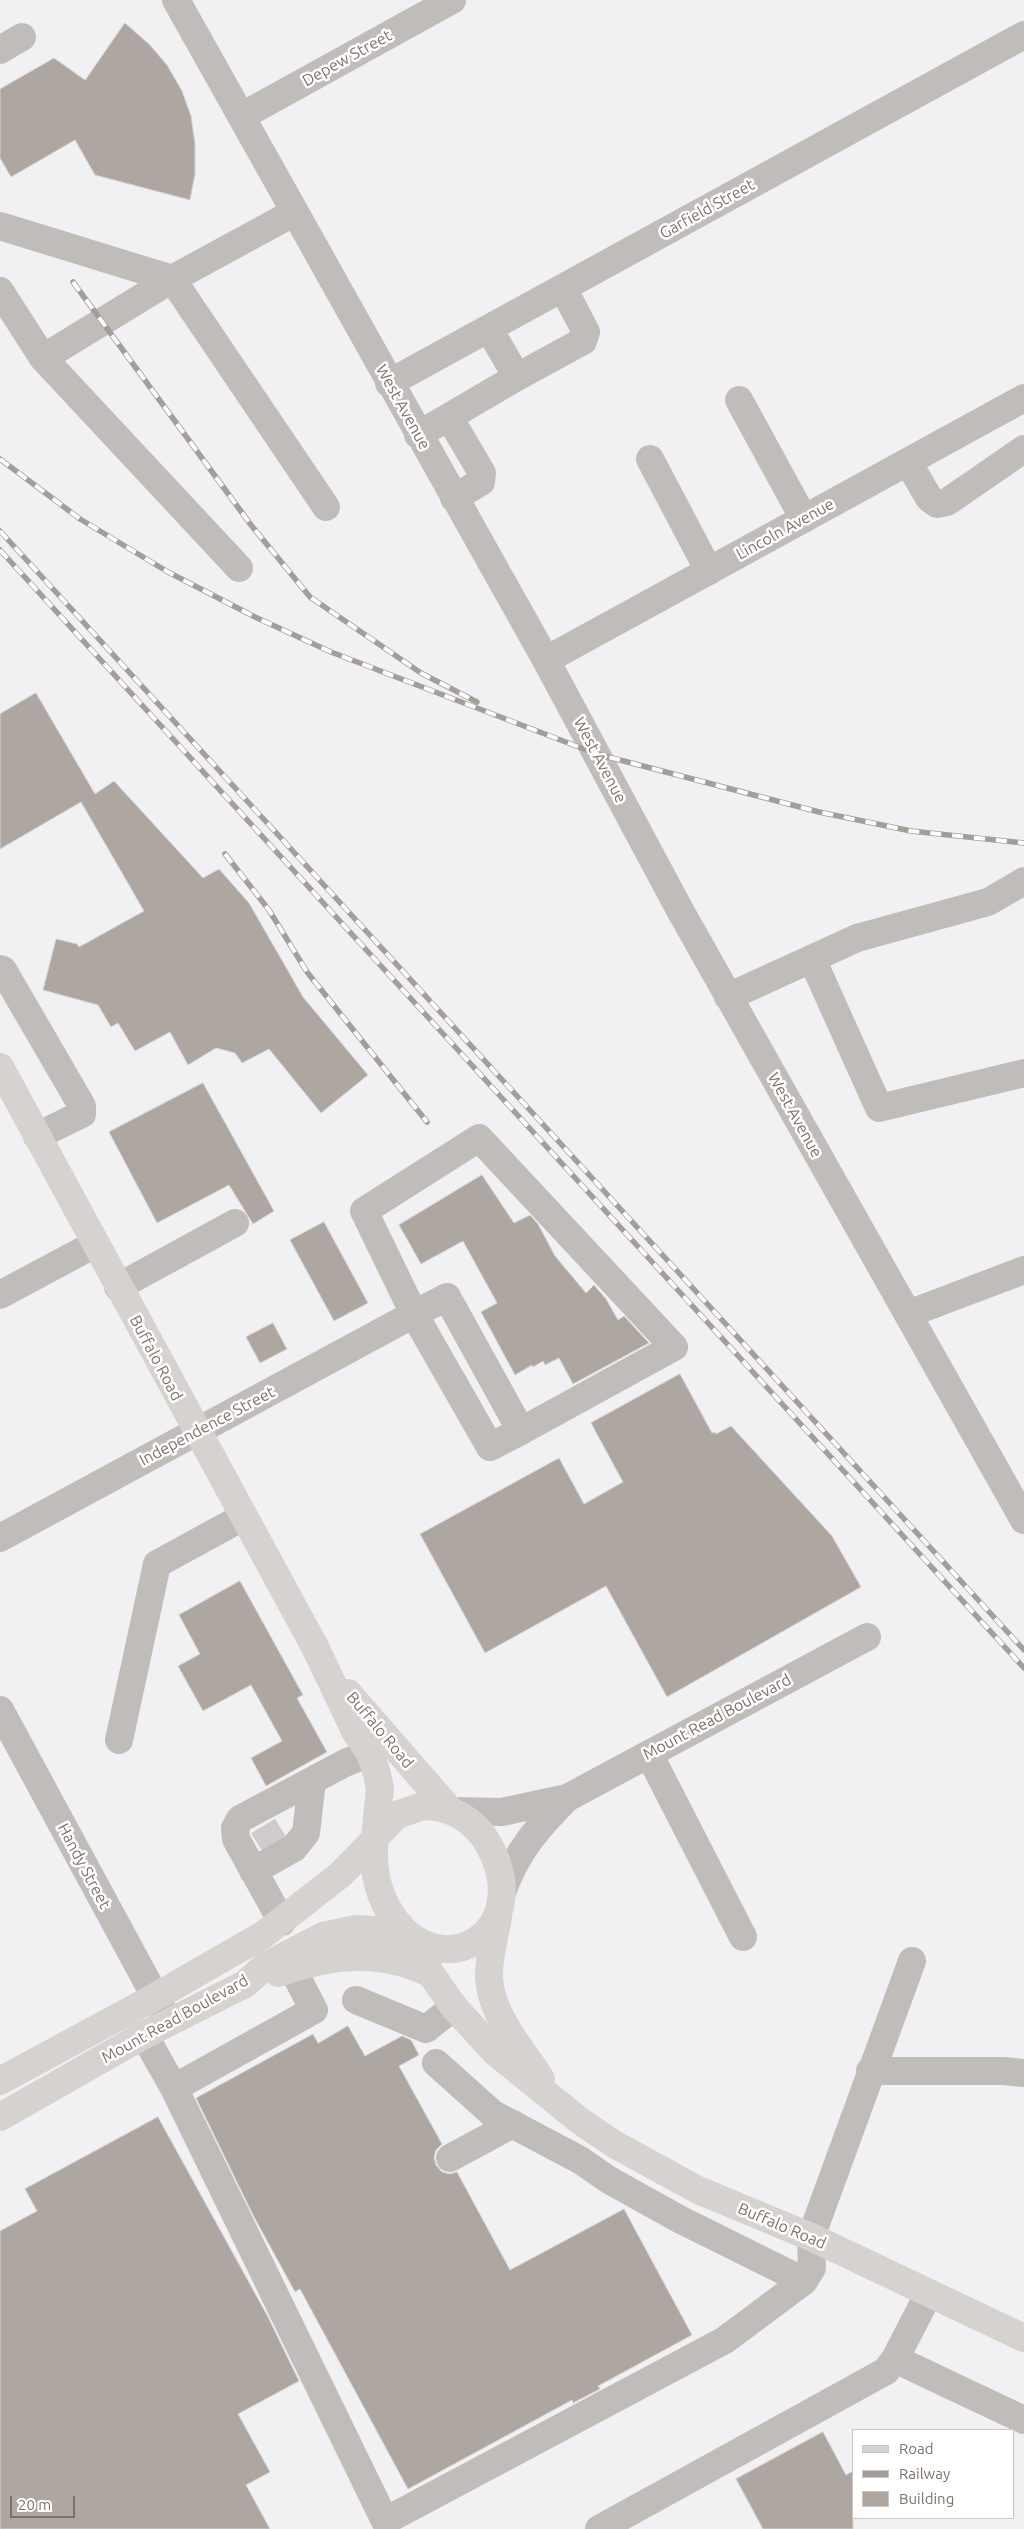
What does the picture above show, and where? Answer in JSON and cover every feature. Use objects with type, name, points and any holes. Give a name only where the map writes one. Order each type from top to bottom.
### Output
[{"type":"main road","name":"Buffalo Road","points":[[3,1078],[37,1136],[196,1432],[315,1647],[355,1731],[370,1753],[378,1774],[380,1789],[375,1838]]},
{"type":"main road","name":"Buffalo Road","points":[[315,1647],[393,1747],[451,1810]]},
{"type":"main road","points":[[422,1806],[451,1810],[467,1819],[487,1842],[500,1871],[503,1890],[498,1917],[489,1932],[479,1940],[462,1946],[442,1948],[413,1940],[401,1929],[382,1899],[375,1868],[375,1838],[397,1815],[408,1809],[422,1806]]},
{"type":"main road","name":"Mount Read Boulevard","points":[[0,2080],[242,1949],[282,1922],[341,1874],[375,1838]]},
{"type":"main road","name":"Buffalo Road","points":[[498,1917],[489,1975],[493,1998],[503,2022],[551,2095]]},
{"type":"main road","name":"Mount Read Boulevard","points":[[0,2117],[144,2035],[245,1984],[264,1967],[323,1936],[356,1929],[373,1930],[413,1940]]},
{"type":"main road","name":"Buffalo Road","points":[[413,1940],[431,1974],[454,2007],[495,2052],[596,2132],[647,2164],[706,2193],[811,2237],[1024,2338]]},
{"type":"main road","points":[[245,1984],[327,1958],[362,1956],[407,1963],[431,1974]]},
{"type":"street","name":"West Avenue","points":[[176,0],[418,435],[546,660],[728,997],[1024,1520]]},
{"type":"street","name":"Depew Street","points":[[242,116],[452,0]]},
{"type":"street","name":"Garfield Street","points":[[390,383],[1024,35]]},
{"type":"street","points":[[43,358],[172,278],[295,212]]},
{"type":"street","points":[[0,226],[172,278],[326,507]]},
{"type":"street","points":[[418,435],[583,341],[586,332],[563,288]]},
{"type":"street","points":[[0,291],[43,358],[239,568]]},
{"type":"street","points":[[489,329],[517,377]]},
{"type":"street","name":"Lincoln Avenue","points":[[546,660],[1024,398]]},
{"type":"street","points":[[739,400],[804,519]]},
{"type":"street","points":[[449,417],[482,473],[481,482],[454,498]]},
{"type":"street","points":[[908,462],[929,498],[937,504],[948,502],[1024,449]]},
{"type":"street","points":[[650,459],[709,571]]},
{"type":"street","points":[[728,997],[857,938],[988,902],[1024,881]]},
{"type":"street","points":[[812,959],[879,1108],[1024,1073]]},
{"type":"street","points":[[0,969],[3,970],[82,1106],[82,1114],[37,1136]]},
{"type":"street","points":[[479,1138],[674,1348],[490,1447],[414,1314],[364,1211],[479,1138]]},
{"type":"street","points":[[118,1287],[235,1223]]},
{"type":"street","points":[[0,1295],[95,1244]]},
{"type":"street","points":[[908,1314],[1024,1270]]},
{"type":"street","name":"Independence Street","points":[[0,1538],[447,1297],[521,1431]]},
{"type":"street","points":[[119,1740],[157,1564],[244,1517]]},
{"type":"street","name":"Mount Read Boulevard","points":[[567,1798],[867,1637]]},
{"type":"street","name":"Handy Street","points":[[0,1710],[169,2022]]},
{"type":"street","points":[[253,1871],[269,1835],[312,1781],[370,1753]]},
{"type":"street","points":[[649,1754],[743,1937]]},
{"type":"street","points":[[282,1922],[236,1839],[235,1828],[240,1820],[294,1848],[306,1833],[312,1781]]},
{"type":"street","points":[[451,1810],[502,1812],[567,1798]]},
{"type":"street","points":[[503,1890],[513,1864],[525,1845],[567,1798]]},
{"type":"street","points":[[144,2035],[174,2088],[385,2522],[725,2340],[804,2281],[812,2268],[811,2237],[870,2071],[912,1961]]},
{"type":"street","points":[[174,2088],[314,2010],[292,1968]]},
{"type":"street","points":[[356,2000],[426,2029],[454,2007]]},
{"type":"street","points":[[436,2063],[494,2114],[580,2160],[609,2180],[681,2220],[804,2281]]},
{"type":"street","points":[[870,2071],[995,2070],[1024,2073]]},
{"type":"street","points":[[450,2158],[513,2124]]},
{"type":"street","points":[[599,2529],[886,2371],[895,2359],[929,2293]]},
{"type":"street","points":[[895,2359],[1024,2420]]},
{"type":"building","points":[[125,23],[150,45],[167,65],[182,91],[191,116],[195,144],[195,174],[190,200],[95,175],[75,140],[11,177],[0,158],[0,89],[54,58],[85,80]]},
{"type":"building","points":[[36,693],[95,794],[114,781],[203,878],[219,869],[249,903],[303,997],[368,1075],[321,1113],[269,1049],[242,1063],[235,1053],[216,1048],[188,1065],[170,1032],[135,1051],[118,1023],[111,1027],[98,1005],[43,990],[56,939],[77,944],[79,947],[144,911],[81,802],[0,849],[0,714]]},
{"type":"building","points":[[203,1083],[274,1211],[253,1224],[229,1185],[157,1223],[109,1132]]},
{"type":"building","points":[[482,1175],[514,1223],[530,1215],[538,1224],[555,1256],[586,1293],[594,1285],[606,1299],[618,1320],[624,1316],[649,1343],[573,1384],[559,1358],[545,1365],[543,1361],[533,1367],[532,1365],[515,1375],[481,1312],[497,1303],[463,1241],[421,1264],[399,1225]]},
{"type":"building","points":[[324,1222],[368,1303],[334,1321],[290,1240]]},
{"type":"building","points":[[273,1323],[287,1349],[260,1363],[246,1337]]},
{"type":"building","points":[[680,1374],[712,1433],[715,1432],[716,1434],[731,1426],[832,1536],[861,1587],[667,1697],[606,1586],[485,1653],[420,1534],[559,1458],[584,1504],[623,1482],[591,1423]]},
{"type":"building","points":[[240,1581],[303,1695],[297,1698],[327,1752],[266,1786],[251,1758],[282,1741],[251,1685],[203,1711],[178,1666],[200,1654],[179,1615]]},
{"type":"building","points":[[348,2026],[365,2056],[402,2036],[411,2040],[419,2055],[399,2066],[442,2144],[436,2150],[434,2157],[436,2165],[442,2172],[450,2174],[457,2172],[510,2270],[624,2209],[692,2335],[598,2386],[600,2389],[573,2403],[572,2400],[408,2489],[300,2289],[295,2292],[253,2215],[196,2098],[313,2034],[318,2043]]},
{"type":"building","points":[[158,2117],[268,2317],[299,2381],[238,2414],[270,2472],[246,2485],[270,2529],[0,2529],[0,2231],[37,2211],[25,2189]]},
{"type":"building","points":[[823,2432],[846,2475],[852,2472],[853,2529],[763,2529],[736,2479]]},
{"type":"tunnel","points":[[263,1826],[276,1847]]},
{"type":"railway","points":[[73,282],[251,525],[310,597],[421,673],[477,702]]},
{"type":"railway","points":[[0,459],[80,519],[168,572],[255,617],[331,652],[597,754],[819,812],[911,831],[1024,843]]},
{"type":"railway","points":[[0,531],[1024,1650]]},
{"type":"railway","points":[[0,550],[1024,1668]]},
{"type":"railway","points":[[225,854],[269,910],[307,972],[427,1122]]}]
